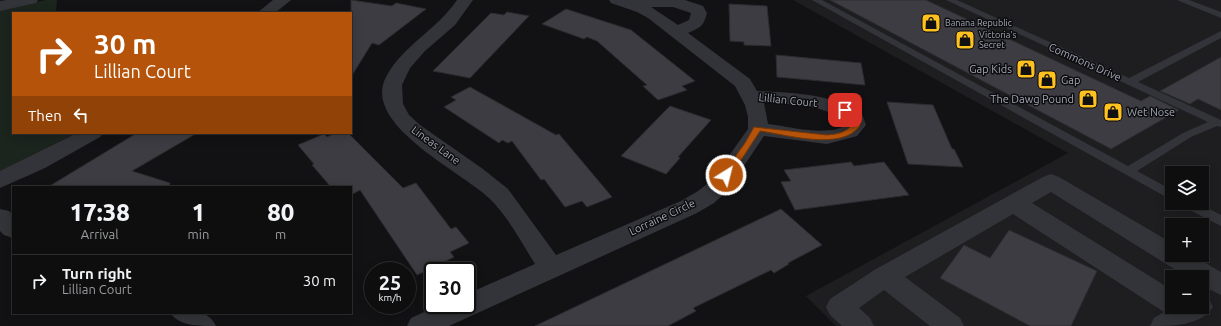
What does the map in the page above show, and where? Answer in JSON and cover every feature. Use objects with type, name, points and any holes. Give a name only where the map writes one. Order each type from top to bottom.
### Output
[{"type":"street","points":[[0,6],[30,0]]},
{"type":"street","points":[[266,12],[283,0]]},
{"type":"street","name":"Lineas Lane","points":[[465,0],[454,18],[410,55],[400,68],[394,80],[391,94],[394,106],[398,115],[416,133],[470,170],[500,196],[551,267]]},
{"type":"street","points":[[625,2],[680,2],[697,9],[699,13],[696,23],[676,32]]},
{"type":"street","points":[[625,2],[654,15],[743,83],[751,96],[758,116],[758,128]]},
{"type":"street","name":"Lillian Court","points":[[751,96],[832,105],[845,110],[855,118],[856,126],[850,132],[840,136],[827,138],[758,128]]},
{"type":"street","name":"Lorraine Circle","points":[[421,326],[706,197],[719,186],[749,144],[758,128]]},
{"type":"street","points":[[0,180],[37,163],[91,134]]},
{"type":"street","points":[[860,326],[840,307],[885,276],[1050,182],[1221,285]]},
{"type":"street","points":[[1014,203],[1165,299]]},
{"type":"street","points":[[0,217],[12,228]]},
{"type":"street","points":[[885,276],[950,326]]},
{"type":"street","points":[[1209,300],[1221,295]]},
{"type":"street","points":[[185,314],[202,326]]},
{"type":"lane","points":[[816,0],[1165,191]]},
{"type":"lane","name":"Commons Drive","points":[[950,0],[1219,123]]},
{"type":"lane","points":[[1181,0],[1221,15]]},
{"type":"lane","points":[[1130,82],[1221,34]]},
{"type":"lane","points":[[1128,171],[1187,135],[1219,123]]},
{"type":"lane","points":[[1200,210],[1221,221]]},
{"type":"shaded area","points":[[46,0],[57,0],[56,12],[12,12],[12,134],[74,134],[0,172],[0,9]]},
{"type":"shaded area","points":[[793,0],[1221,0],[1221,326],[836,326],[806,296],[1068,153]]},
{"type":"building","points":[[351,0],[392,6],[396,3],[426,9],[379,45],[372,43],[352,75]]},
{"type":"building","points":[[830,0],[926,0],[1141,101],[1150,96],[1179,110],[1111,149]]},
{"type":"building","points":[[729,4],[767,6],[771,46],[744,45],[744,42],[730,41]]},
{"type":"building","points":[[566,9],[631,30],[695,81],[682,86],[687,90],[658,100],[643,86],[647,85],[597,41],[587,37],[584,39],[542,24]]},
{"type":"building","points":[[507,12],[529,16],[470,78],[433,71],[491,13],[504,15]]},
{"type":"building","points":[[776,55],[861,63],[865,85],[777,77]]},
{"type":"building","points":[[1221,57],[1221,110],[1198,99],[1190,104],[1160,91]]},
{"type":"building","points":[[470,87],[556,135],[559,134],[612,197],[587,207],[582,201],[565,207],[544,179],[541,180],[512,141],[508,143],[502,140],[499,143],[444,107],[456,100],[451,97]]},
{"type":"building","points":[[887,102],[933,105],[952,149],[954,149],[963,167],[908,164]]},
{"type":"building","points":[[670,106],[711,120],[678,157],[680,158],[666,174],[621,156]]},
{"type":"building","points":[[135,134],[195,134],[132,171],[170,183],[169,186],[50,186]]},
{"type":"building","points":[[324,134],[327,137],[333,134],[349,134],[403,188],[416,183],[451,229],[456,227],[469,243],[450,252],[454,257],[444,262],[424,262],[424,272],[417,275],[416,262],[408,262],[360,190],[352,194],[352,186],[330,186],[312,165],[314,164],[298,145]]},
{"type":"building","points":[[851,162],[854,166],[884,162],[909,195],[795,210],[781,182],[791,181],[784,170]]},
{"type":"building","points":[[781,209],[822,245],[788,263],[789,264],[774,273],[771,270],[693,308],[696,311],[668,326],[535,326]]},
{"type":"building","points":[[1009,230],[1097,271],[1071,326],[1030,326],[940,278],[964,245],[990,258]]},
{"type":"place","name":"Banana Republic","points":[[931,23]]},
{"type":"place","name":"Victoria's Secret","points":[[965,40]]},
{"type":"place","name":"Gap Kids","points":[[1026,69]]},
{"type":"place","name":"Gap","points":[[1047,80]]},
{"type":"place","name":"The Dawg Pound","points":[[1088,99]]},
{"type":"place","name":"Wet Nose","points":[[1113,112]]},
{"type":"route","points":[[726,175],[749,144],[758,128],[827,138],[840,136],[850,132],[856,126],[855,118],[845,110]]}]
